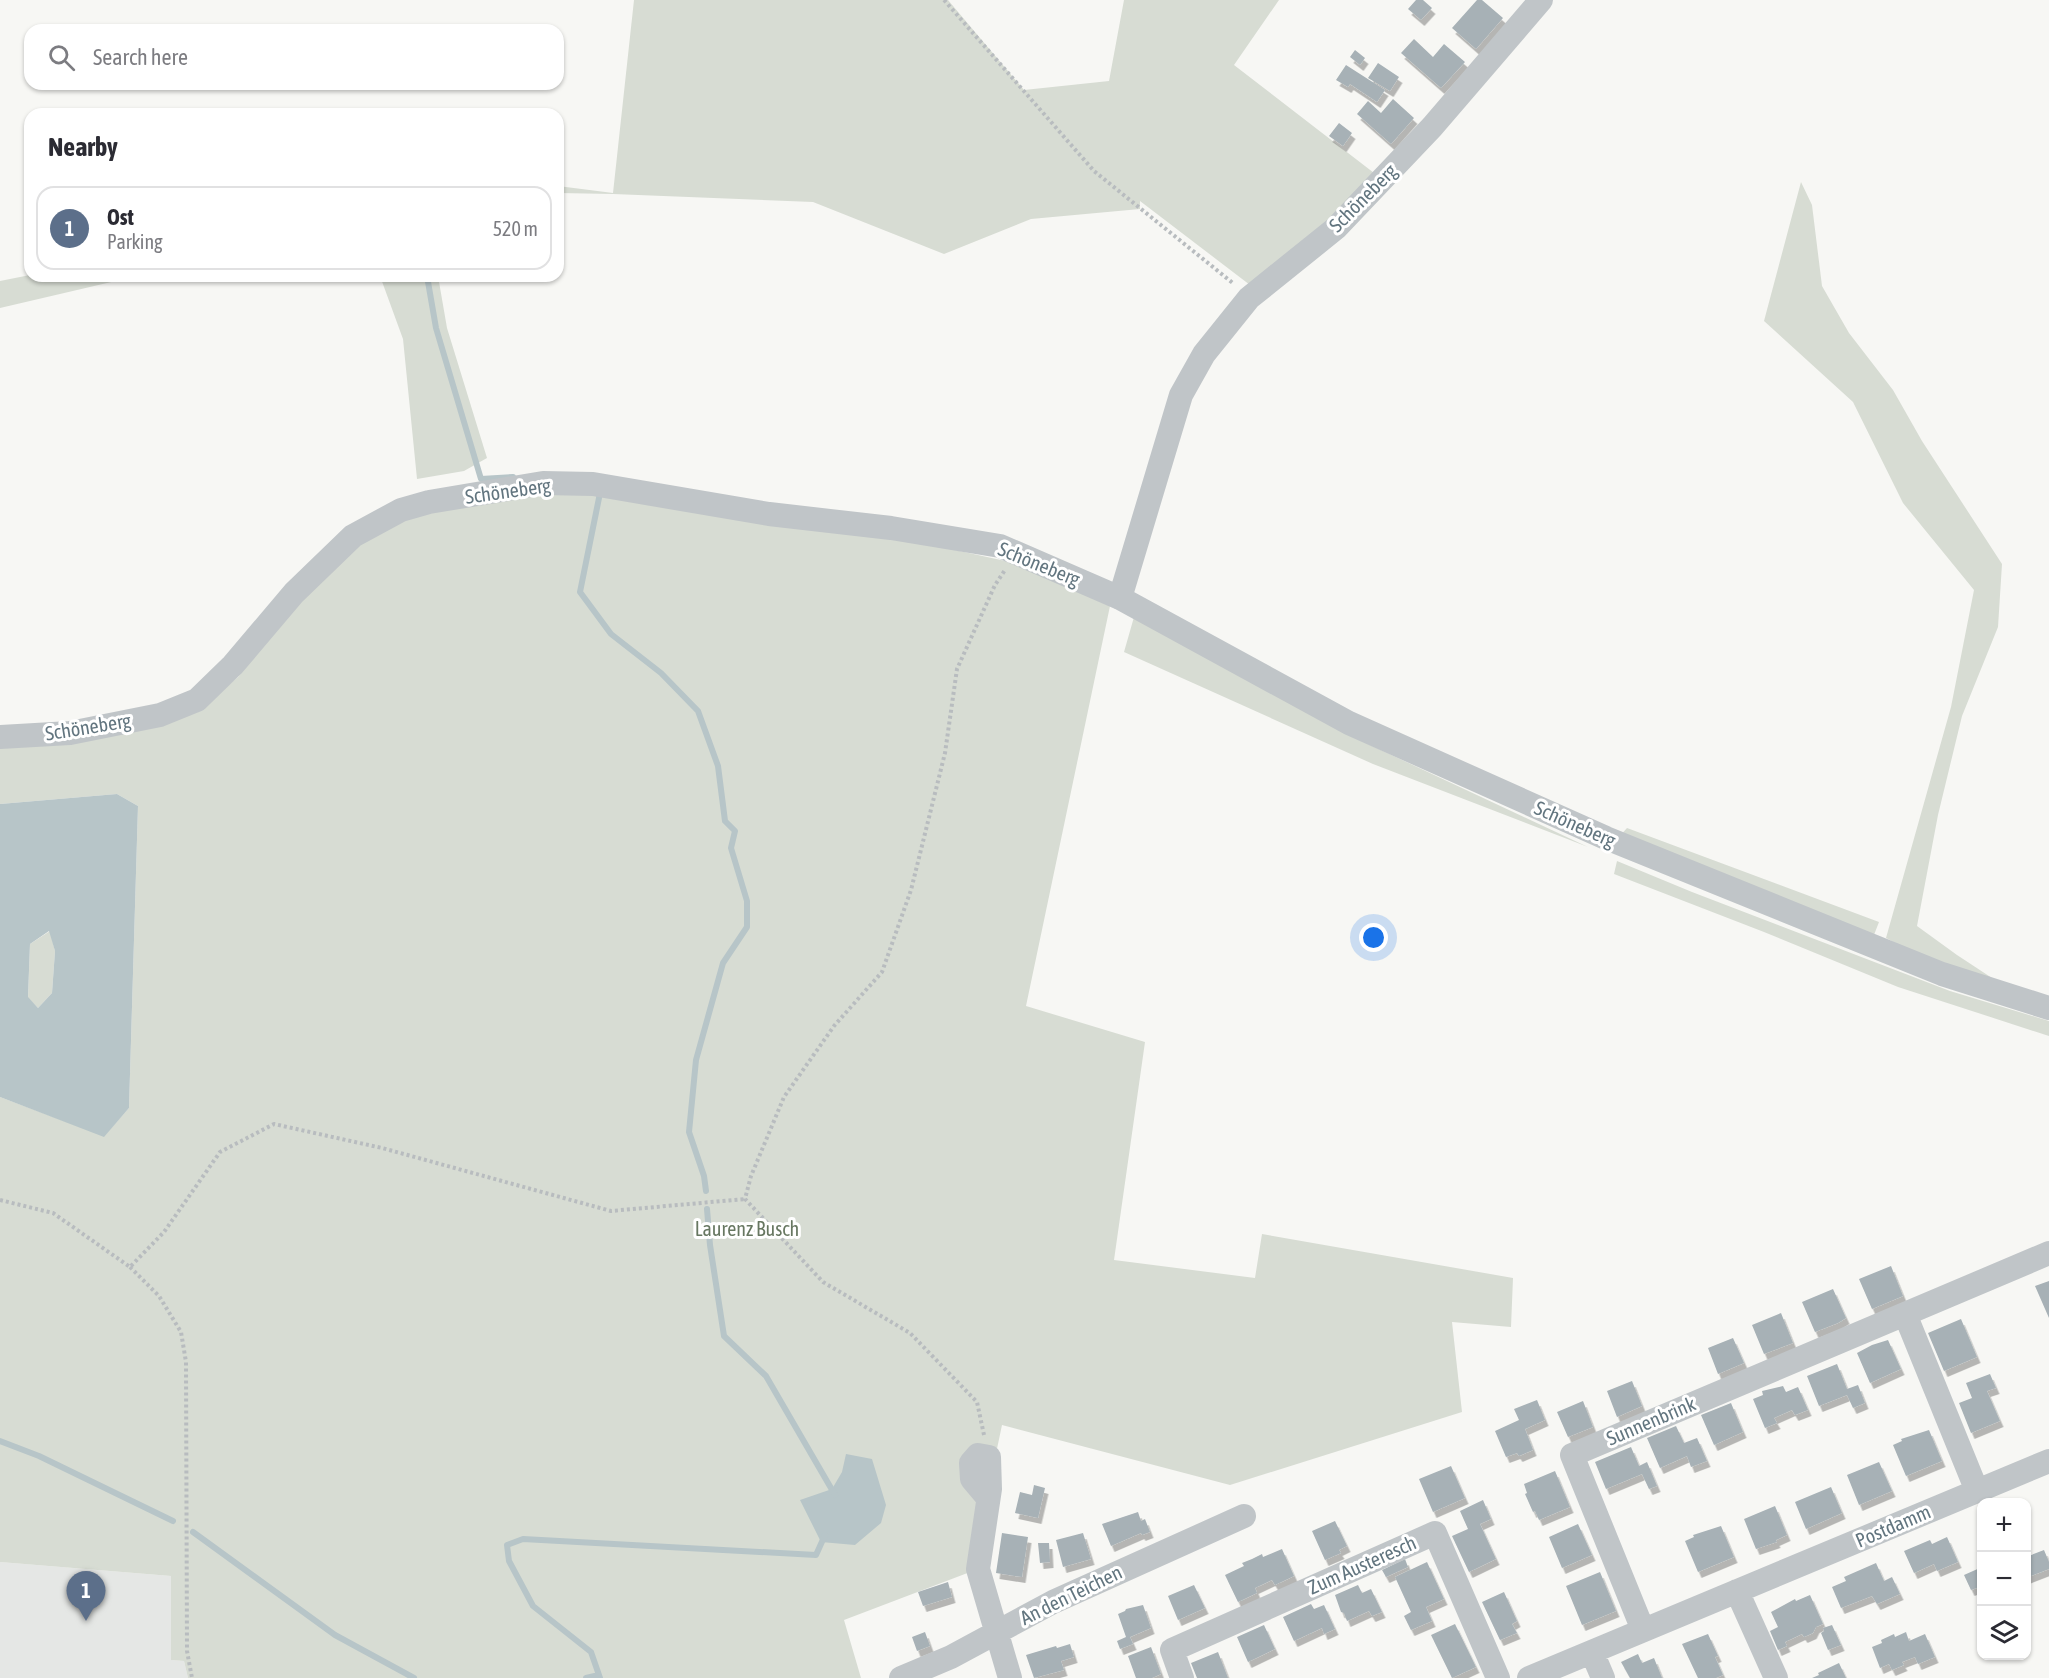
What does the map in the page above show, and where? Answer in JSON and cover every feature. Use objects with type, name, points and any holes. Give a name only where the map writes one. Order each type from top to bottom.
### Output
[{"type":"street","name":"Schöneberg","points":[[1120,598],[1181,394],[1204,354],[1249,298],[1336,228],[1432,127],[1541,0]]},
{"type":"street","name":"Schöneberg","points":[[0,737],[81,731],[160,715],[197,700],[233,665],[294,593],[353,536],[401,510],[429,502],[543,483],[593,484],[769,514],[891,528],[1000,546],[1017,552],[1120,598],[1349,723],[1606,838],[1942,974],[2049,1008]]},
{"type":"street","name":"Sunnenbrink","points":[[1643,1630],[1572,1455],[2049,1253]]},
{"type":"street","points":[[1905,1314],[1977,1491]]},
{"type":"street","points":[[989,1457],[978,1455],[971,1463],[972,1479],[988,1498],[978,1569],[1010,1678]]},
{"type":"street","name":"Postdamm","points":[[1529,1678],[2049,1461]]},
{"type":"street","name":"An den Teichen","points":[[901,1678],[951,1658],[1053,1602],[1244,1516]]},
{"type":"street","name":"Zum Austeresch","points":[[1182,1678],[1172,1650],[1435,1533],[1498,1678]]},
{"type":"street","points":[[1737,1592],[1776,1678]]},
{"type":"street","points":[[1592,1652],[1603,1678]]},
{"type":"path","points":[[944,0],[1094,171],[1223,274],[1249,298]]},
{"type":"path","points":[[745,1198],[751,1176],[784,1097],[834,1026],[882,972],[911,890],[945,753],[957,669],[995,585],[1017,552]]},
{"type":"path","points":[[130,1267],[164,1232],[220,1152],[274,1124],[382,1148],[611,1211],[745,1198]]},
{"type":"path","points":[[745,1198],[823,1282],[910,1332],[977,1402],[989,1457]]},
{"type":"path","points":[[0,1200],[53,1213],[130,1267],[159,1296],[181,1332],[186,1362],[187,1651],[192,1678]]},
{"type":"shaded area","points":[[117,794],[138,806],[129,1108],[104,1137],[0,1097],[0,804]],"holes":[[[49,931],[55,951],[52,993],[38,1008],[28,997],[30,944]]]},
{"type":"shaded area","points":[[846,1454],[872,1459],[886,1505],[881,1523],[855,1545],[821,1542],[800,1500],[832,1489],[842,1472]]},
{"type":"shaded area","points":[[0,1562],[171,1576],[171,1660],[184,1661],[188,1678],[0,1678]]},
{"type":"green space","points":[[634,0],[948,0],[1024,90],[1109,81],[1124,0],[1279,0],[1234,65],[1374,173],[1330,222],[1250,285],[1140,201],[1140,209],[1031,219],[944,254],[813,202],[564,193],[564,187],[613,193]]},
{"type":"green space","points":[[1801,182],[1812,205],[1822,286],[1849,333],[1893,390],[1922,441],[2002,564],[1998,627],[1962,716],[1938,815],[1917,926],[1992,978],[1953,973],[1886,938],[1951,707],[1974,590],[1903,503],[1853,402],[1764,321]]},
{"type":"green space","points":[[24,276],[24,282],[111,282],[0,308],[0,281]]},
{"type":"green space","points":[[382,282],[439,282],[447,328],[487,458],[464,471],[417,479],[403,339]]},
{"type":"green space","name":"Laurenz Busch","points":[[605,493],[923,543],[1010,562],[1110,606],[1026,1006],[1145,1042],[1114,1260],[1255,1278],[1262,1234],[1513,1278],[1511,1327],[1452,1322],[1462,1412],[1230,1485],[1002,1425],[978,1569],[844,1620],[861,1678],[188,1678],[184,1661],[171,1660],[171,1576],[0,1562],[0,1097],[104,1136],[129,1108],[138,806],[117,794],[0,804],[0,747],[201,708],[238,677],[296,604],[357,544],[431,508],[485,496]]},
{"type":"green space","points":[[1134,617],[1368,744],[1588,847],[1373,764],[1124,652]]},
{"type":"green space","points":[[1627,828],[1879,922],[1872,940],[1618,838]]},
{"type":"green space","points":[[1617,861],[1950,991],[2049,1021],[2049,1036],[1898,987],[1614,874]]},
{"type":"green space","points":[[50,931],[55,951],[52,993],[38,1008],[28,998],[30,944]]},
{"type":"building","points":[[1416,0],[1423,0],[1432,8],[1421,20],[1408,9]]},
{"type":"building","points":[[1477,0],[1482,0],[1503,18],[1476,49],[1452,28]]},
{"type":"building","points":[[1414,39],[1433,57],[1444,44],[1465,62],[1441,88],[1401,53]]},
{"type":"building","points":[[1355,50],[1365,58],[1360,65],[1350,57]]},
{"type":"building","points":[[1378,63],[1399,77],[1390,91],[1368,78]]},
{"type":"building","points":[[1346,65],[1385,90],[1377,102],[1350,84],[1348,87],[1336,80]]},
{"type":"building","points":[[1393,99],[1414,118],[1391,144],[1357,114],[1368,101],[1381,113]]},
{"type":"building","points":[[1339,123],[1352,133],[1343,146],[1329,136]]},
{"type":"building","points":[[1891,1266],[1903,1296],[1872,1309],[1859,1279]]},
{"type":"building","points":[[2049,1281],[2049,1318],[2035,1286]]},
{"type":"building","points":[[1833,1289],[1846,1318],[1815,1332],[1802,1302]]},
{"type":"building","points":[[1781,1313],[1793,1343],[1764,1354],[1752,1325]]},
{"type":"building","points":[[1961,1319],[1977,1357],[1944,1371],[1928,1333]]},
{"type":"building","points":[[1733,1338],[1744,1363],[1718,1374],[1708,1348]]},
{"type":"building","points":[[1888,1340],[1901,1369],[1870,1383],[1857,1353]]},
{"type":"building","points":[[1837,1364],[1847,1389],[1858,1385],[1865,1403],[1853,1408],[1847,1395],[1819,1406],[1807,1376]]},
{"type":"building","points":[[1990,1374],[1996,1388],[1987,1391],[2000,1421],[1971,1433],[1959,1403],[1972,1398],[1966,1383]]},
{"type":"building","points":[[1632,1381],[1642,1406],[1617,1417],[1607,1391]]},
{"type":"building","points":[[1783,1386],[1786,1392],[1798,1387],[1808,1410],[1795,1415],[1792,1410],[1774,1418],[1777,1423],[1765,1428],[1753,1399],[1763,1395],[1762,1391]]},
{"type":"building","points":[[1537,1400],[1545,1420],[1525,1429],[1533,1450],[1519,1456],[1517,1453],[1506,1457],[1495,1431],[1519,1420],[1514,1409]]},
{"type":"building","points":[[1583,1401],[1593,1427],[1568,1437],[1557,1412]]},
{"type":"building","points":[[1731,1403],[1743,1432],[1714,1445],[1701,1415]]},
{"type":"building","points":[[1676,1426],[1684,1443],[1697,1438],[1707,1461],[1691,1467],[1687,1456],[1660,1468],[1647,1438]]},
{"type":"building","points":[[1929,1430],[1942,1461],[1906,1476],[1893,1445],[1902,1441],[1901,1439]]},
{"type":"building","points":[[1631,1447],[1639,1466],[1647,1462],[1657,1486],[1649,1489],[1642,1474],[1606,1489],[1595,1462]]},
{"type":"building","points":[[1879,1462],[1892,1491],[1859,1505],[1847,1475]]},
{"type":"building","points":[[1451,1466],[1465,1498],[1433,1512],[1419,1479]]},
{"type":"building","points":[[1555,1471],[1570,1507],[1539,1520],[1525,1494],[1527,1493],[1524,1484]]},
{"type":"building","points":[[1034,1485],[1045,1488],[1038,1518],[1015,1513],[1020,1492],[1032,1495]]},
{"type":"building","points":[[1831,1487],[1842,1513],[1806,1529],[1795,1502]]},
{"type":"building","points":[[1483,1500],[1491,1519],[1480,1524],[1496,1559],[1469,1572],[1452,1536],[1468,1529],[1460,1511]]},
{"type":"building","points":[[1775,1506],[1787,1535],[1776,1540],[1777,1542],[1756,1549],[1744,1519]]},
{"type":"building","points":[[1138,1512],[1141,1521],[1145,1519],[1150,1532],[1142,1535],[1141,1533],[1111,1546],[1102,1524]]},
{"type":"building","points":[[1335,1521],[1347,1546],[1339,1550],[1341,1553],[1325,1560],[1312,1531]]},
{"type":"building","points":[[1578,1524],[1592,1555],[1562,1568],[1549,1537]]},
{"type":"building","points":[[1721,1526],[1734,1557],[1698,1572],[1685,1541],[1694,1537],[1693,1535]]},
{"type":"building","points":[[1002,1533],[1028,1537],[1022,1577],[996,1573]]},
{"type":"building","points":[[1083,1533],[1091,1559],[1063,1567],[1056,1540]]},
{"type":"building","points":[[1947,1537],[1958,1562],[1937,1571],[1934,1564],[1914,1573],[1904,1551],[1930,1540],[1932,1544]]},
{"type":"building","points":[[1038,1543],[1049,1543],[1050,1562],[1040,1563]]},
{"type":"building","points":[[1282,1549],[1294,1576],[1275,1585],[1272,1580],[1255,1588],[1257,1593],[1238,1602],[1225,1575],[1244,1566],[1242,1563],[1262,1554],[1263,1557]]},
{"type":"building","points":[[2044,1550],[2049,1569],[2031,1576],[2031,1555]]},
{"type":"building","points":[[1405,1559],[1408,1567],[1386,1577],[1382,1570]]},
{"type":"building","points":[[1427,1562],[1444,1599],[1426,1607],[1432,1621],[1411,1630],[1404,1616],[1411,1612],[1395,1577]]},
{"type":"building","points":[[1876,1563],[1884,1581],[1892,1577],[1900,1594],[1877,1604],[1872,1596],[1841,1608],[1832,1587],[1846,1581],[1844,1577]]},
{"type":"building","points":[[1977,1569],[1977,1588],[1971,1590],[1964,1575]]},
{"type":"building","points":[[1600,1572],[1616,1611],[1582,1625],[1566,1586]]},
{"type":"building","points":[[948,1582],[952,1597],[923,1606],[918,1592]]},
{"type":"building","points":[[1194,1585],[1205,1608],[1178,1620],[1168,1596]]},
{"type":"building","points":[[1358,1585],[1362,1593],[1371,1589],[1382,1612],[1372,1616],[1369,1611],[1347,1621],[1335,1595]]},
{"type":"building","points":[[1504,1592],[1517,1621],[1512,1624],[1517,1633],[1500,1640],[1482,1602]]},
{"type":"building","points":[[1810,1595],[1823,1624],[1816,1627],[1813,1633],[1804,1637],[1802,1634],[1785,1642],[1787,1646],[1778,1650],[1770,1631],[1778,1627],[1771,1612],[1795,1599],[1796,1601]]},
{"type":"building","points":[[1311,1604],[1314,1609],[1324,1605],[1335,1629],[1324,1634],[1322,1628],[1294,1641],[1283,1617]]},
{"type":"building","points":[[1143,1605],[1151,1628],[1130,1637],[1133,1644],[1120,1649],[1117,1641],[1126,1637],[1118,1614],[1126,1609]]},
{"type":"building","points":[[1455,1624],[1476,1667],[1452,1678],[1431,1635]]},
{"type":"building","points":[[1264,1625],[1275,1649],[1248,1662],[1237,1637]]},
{"type":"building","points":[[1832,1625],[1841,1645],[1828,1650],[1821,1633],[1824,1631],[1823,1628]]},
{"type":"building","points":[[925,1632],[930,1646],[917,1651],[912,1637]]},
{"type":"building","points":[[1906,1632],[1909,1641],[1925,1634],[1935,1657],[1918,1664],[1915,1657],[1902,1662],[1904,1665],[1892,1670],[1889,1664],[1880,1668],[1872,1647],[1894,1634],[1895,1637]]},
{"type":"building","points":[[1708,1634],[1718,1656],[1715,1657],[1723,1675],[1716,1678],[1698,1678],[1682,1644]]},
{"type":"building","points":[[1070,1644],[1074,1657],[1061,1661],[1064,1670],[1034,1678],[1026,1655]]},
{"type":"building","points":[[1151,1647],[1161,1674],[1152,1678],[1136,1678],[1128,1656]]},
{"type":"building","points":[[1218,1652],[1228,1678],[1197,1678],[1191,1663]]},
{"type":"building","points":[[1638,1654],[1642,1663],[1654,1658],[1662,1678],[1630,1678],[1621,1662]]},
{"type":"building","points":[[1839,1663],[1846,1678],[1812,1678],[1819,1675],[1818,1673]]},
{"type":"waterway","points":[[428,282],[436,328],[481,479],[513,477]]},
{"type":"waterway","points":[[600,493],[580,592],[611,634],[661,673],[698,711],[718,766],[725,821],[735,831],[731,848],[747,901],[747,927],[723,963],[696,1060],[689,1132],[704,1176],[706,1191]]},
{"type":"waterway","points":[[707,1209],[710,1245],[724,1336],[766,1376],[835,1495]]},
{"type":"waterway","points":[[0,1441],[39,1456],[173,1521]]},
{"type":"waterway","points":[[193,1532],[335,1635],[414,1678]]},
{"type":"waterway","points":[[600,1678],[591,1652],[533,1606],[509,1561],[507,1545],[523,1539],[816,1555],[825,1535]]},
{"type":"waterway","points":[[586,1678],[599,1675]]},
{"type":"place","name":"Ost","points":[[86,1621]]}]
